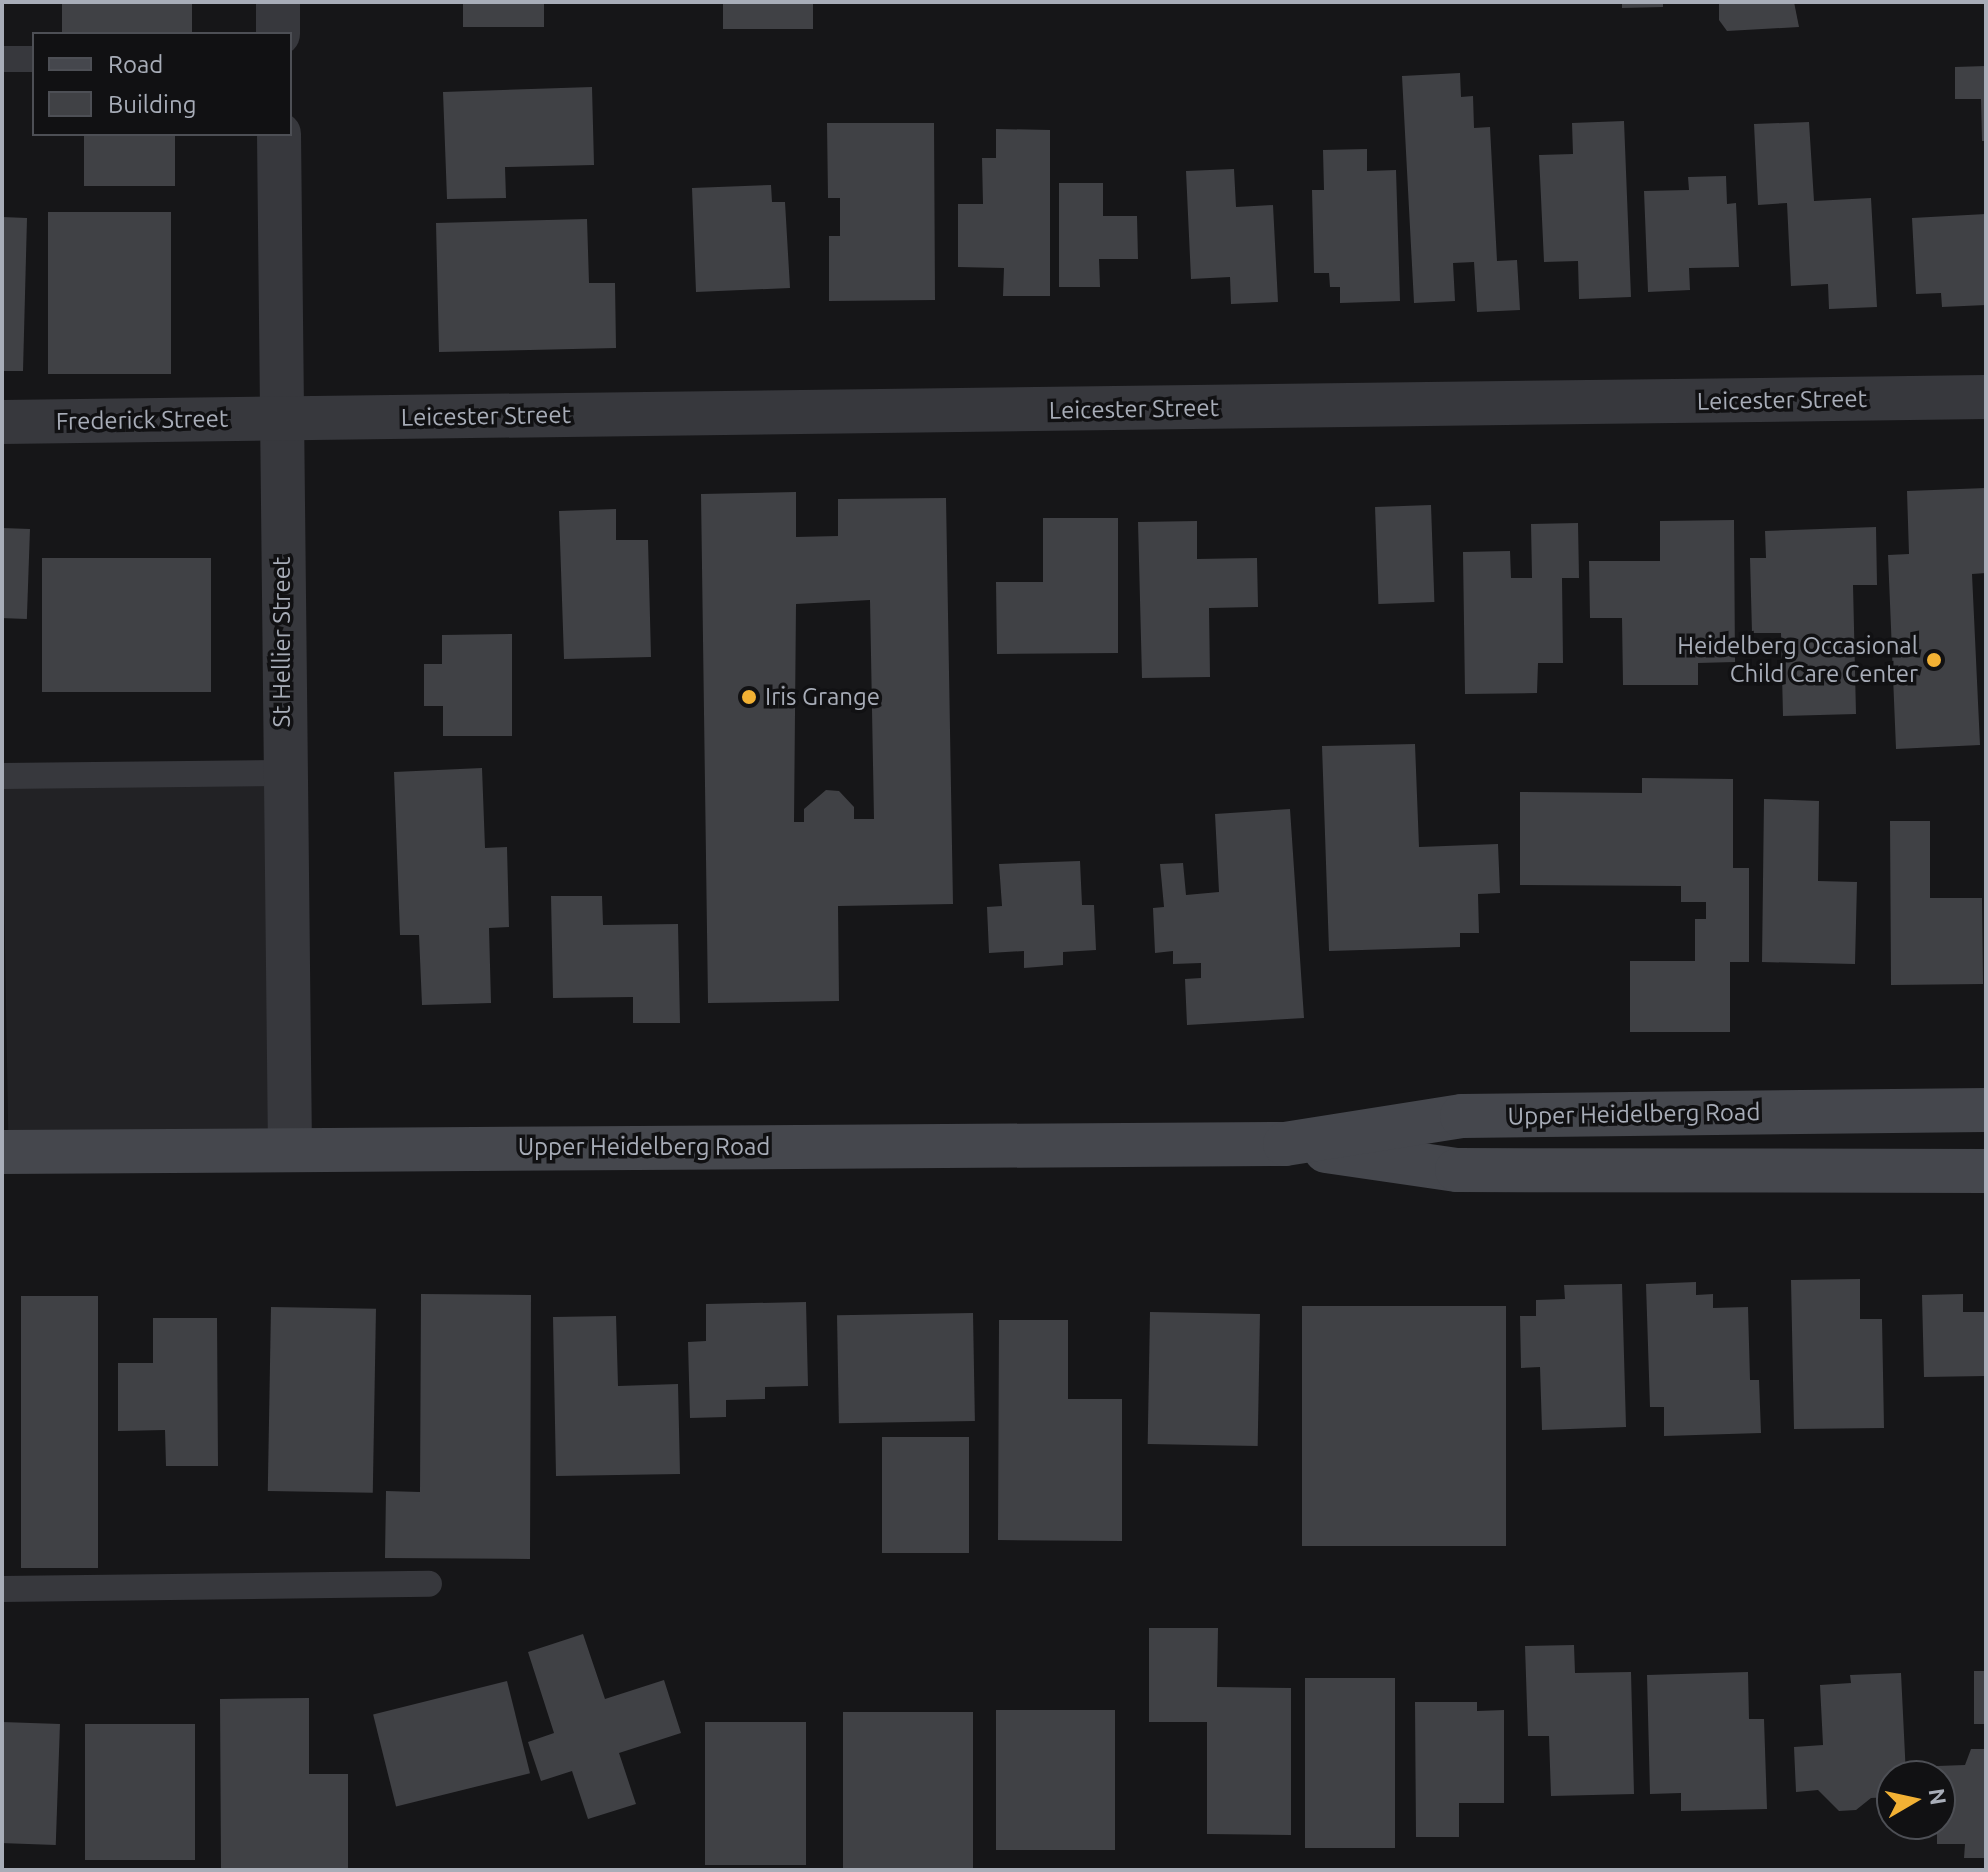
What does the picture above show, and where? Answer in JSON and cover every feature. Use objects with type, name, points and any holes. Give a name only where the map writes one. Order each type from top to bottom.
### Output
[{"type":"main road","name":"Upper Heidelberg Road","points":[[2,1152],[1285,1144],[1462,1116],[1986,1110]]},
{"type":"main road","name":"Upper Heidelberg Road","points":[[1285,1144],[1457,1170],[1986,1171]]},
{"type":"street","points":[[278,2],[278,32]]},
{"type":"street","name":"St Hellier Street","points":[[279,136],[283,773],[290,1149]]},
{"type":"street","name":"Leicester Street","points":[[281,419],[1986,397]]},
{"type":"street","name":"Frederick Street","points":[[2,422],[281,419]]},
{"type":"lane","points":[[2,59],[32,59]]},
{"type":"lane","points":[[2,776],[283,773]]},
{"type":"lane","points":[[2,1589],[429,1584]]},
{"type":"shaded area","points":[[283,773],[290,1149],[9,1154],[2,778]]},
{"type":"building","points":[[62,2],[192,2],[192,32],[62,32]]},
{"type":"building","points":[[463,2],[544,2],[544,27],[463,27]]},
{"type":"building","points":[[723,2],[813,2],[813,29],[723,29]]},
{"type":"building","points":[[1622,2],[1663,2],[1663,7],[1622,8]]},
{"type":"building","points":[[1719,2],[1794,2],[1799,27],[1727,31],[1719,20]]},
{"type":"building","points":[[1986,66],[1986,141],[1982,141],[1981,99],[1955,99],[1955,67]]},
{"type":"building","points":[[1460,73],[1461,97],[1473,96],[1474,128],[1490,127],[1497,261],[1517,260],[1520,310],[1477,312],[1474,262],[1453,263],[1455,301],[1414,303],[1402,76]]},
{"type":"building","points":[[592,87],[594,165],[505,167],[506,198],[447,199],[443,92]]},
{"type":"building","points":[[1624,121],[1631,297],[1579,299],[1578,261],[1544,262],[1539,155],[1573,154],[1572,123]]},
{"type":"building","points":[[1809,122],[1814,201],[1871,198],[1877,307],[1829,309],[1828,284],[1791,286],[1787,203],[1758,205],[1754,124]]},
{"type":"building","points":[[827,123],[934,123],[935,300],[829,301],[829,236],[840,236],[840,198],[828,198]]},
{"type":"building","points":[[996,129],[1050,130],[1050,296],[1003,296],[1004,268],[958,267],[958,204],[983,204],[982,158],[996,158]]},
{"type":"building","points":[[84,136],[175,136],[175,186],[84,186]]},
{"type":"building","points":[[1367,149],[1367,171],[1396,170],[1400,301],[1340,303],[1340,287],[1330,287],[1329,273],[1314,273],[1312,190],[1324,190],[1323,150]]},
{"type":"building","points":[[1234,169],[1236,207],[1273,205],[1278,302],[1231,304],[1230,277],[1191,279],[1186,171]]},
{"type":"building","points":[[1726,176],[1727,204],[1736,203],[1739,267],[1689,268],[1690,290],[1648,292],[1644,191],[1689,190],[1688,177]]},
{"type":"building","points":[[1059,183],[1103,183],[1103,216],[1137,216],[1138,259],[1099,259],[1100,287],[1059,287]]},
{"type":"building","points":[[771,185],[772,202],[785,202],[790,288],[696,292],[692,188]]},
{"type":"building","points":[[48,212],[171,212],[171,374],[48,374]]},
{"type":"building","points":[[1986,214],[1986,305],[1942,307],[1941,293],[1916,294],[1912,218]]},
{"type":"building","points":[[2,217],[27,218],[23,371],[2,371]]},
{"type":"building","points":[[587,219],[589,283],[615,283],[616,348],[439,352],[436,223]]},
{"type":"building","name":"Heidelberg Occasional Child Care Center","points":[[1986,488],[1986,573],[1972,574],[1980,745],[1896,749],[1888,555],[1909,554],[1907,491]]},
{"type":"building","name":"Iris Grange","points":[[796,492],[796,537],[838,536],[838,499],[946,498],[953,904],[838,906],[839,1001],[708,1003],[701,494]],"holes":[[[870,600],[874,819],[854,819],[854,807],[839,791],[826,790],[804,809],[804,822],[794,822],[796,604]]]},
{"type":"building","points":[[1431,505],[1434,602],[1378,604],[1375,507]]},
{"type":"building","points":[[616,509],[616,540],[648,540],[651,657],[564,659],[559,511]]},
{"type":"building","points":[[1043,518],[1118,518],[1118,653],[997,654],[996,582],[1043,582]]},
{"type":"building","points":[[1734,520],[1735,662],[1698,663],[1698,685],[1623,685],[1622,618],[1590,618],[1589,561],[1660,561],[1660,521]]},
{"type":"building","points":[[1197,521],[1197,559],[1257,558],[1258,607],[1209,608],[1210,677],[1142,678],[1138,522]]},
{"type":"building","points":[[1578,523],[1579,578],[1562,578],[1563,663],[1538,663],[1537,693],[1465,694],[1463,552],[1510,551],[1511,578],[1532,578],[1531,524]]},
{"type":"building","points":[[1876,527],[1877,585],[1853,585],[1856,714],[1783,716],[1781,633],[1752,633],[1750,558],[1766,558],[1765,531]]},
{"type":"building","points":[[2,528],[30,529],[27,619],[2,618]]},
{"type":"building","points":[[42,558],[211,558],[211,692],[42,692]]},
{"type":"building","points":[[512,634],[512,736],[443,736],[443,706],[424,706],[424,664],[442,664],[442,635]]},
{"type":"building","points":[[1415,744],[1419,847],[1498,844],[1500,893],[1478,894],[1479,933],[1460,933],[1460,947],[1329,951],[1322,746]]},
{"type":"building","points":[[482,768],[485,848],[507,847],[509,927],[489,928],[491,1003],[422,1005],[419,935],[400,935],[394,772]]},
{"type":"building","points":[[1642,778],[1733,779],[1733,868],[1749,868],[1749,962],[1730,962],[1730,1032],[1630,1032],[1630,961],[1695,961],[1695,919],[1706,919],[1706,902],[1681,902],[1681,886],[1520,885],[1520,792],[1642,793]]},
{"type":"building","points":[[1764,799],[1819,801],[1818,881],[1857,882],[1855,964],[1762,962]]},
{"type":"building","points":[[1290,809],[1304,1018],[1187,1025],[1185,979],[1201,978],[1201,963],[1173,964],[1173,951],[1155,953],[1153,908],[1164,907],[1160,864],[1183,863],[1186,895],[1219,892],[1215,814]]},
{"type":"building","points":[[1890,821],[1930,821],[1930,898],[1982,898],[1983,984],[1891,985]]},
{"type":"building","points":[[1080,861],[1082,905],[1094,905],[1096,950],[1063,952],[1063,965],[1024,968],[1024,951],[989,953],[987,907],[1002,906],[999,864]]},
{"type":"building","points":[[551,896],[602,896],[603,925],[678,924],[680,1023],[633,1023],[633,997],[553,998]]},
{"type":"building","points":[[1860,1279],[1860,1319],[1882,1319],[1884,1428],[1794,1429],[1791,1280]]},
{"type":"building","points":[[1696,1282],[1696,1295],[1713,1294],[1713,1308],[1748,1307],[1750,1380],[1759,1380],[1761,1433],[1664,1436],[1664,1407],[1650,1407],[1646,1284]]},
{"type":"building","points":[[1622,1284],[1626,1427],[1542,1430],[1540,1367],[1521,1368],[1520,1316],[1536,1316],[1536,1300],[1565,1299],[1564,1285]]},
{"type":"building","points":[[421,1294],[531,1295],[530,1559],[385,1558],[386,1491],[420,1492]]},
{"type":"building","points":[[1963,1294],[1963,1312],[1986,1312],[1986,1376],[1924,1377],[1922,1295]]},
{"type":"building","points":[[21,1296],[98,1296],[98,1568],[21,1568]]},
{"type":"building","points":[[806,1302],[808,1386],[765,1387],[765,1399],[726,1400],[726,1417],[690,1418],[688,1342],[706,1341],[706,1304]]},
{"type":"building","points":[[1302,1306],[1506,1306],[1506,1546],[1302,1546]]},
{"type":"building","points":[[271,1307],[376,1309],[373,1493],[268,1491]]},
{"type":"building","points":[[1150,1312],[1260,1314],[1258,1446],[1148,1444]]},
{"type":"building","points":[[973,1313],[975,1421],[839,1423],[837,1315]]},
{"type":"building","points":[[616,1316],[618,1386],[678,1384],[680,1474],[556,1476],[553,1317]]},
{"type":"building","points":[[153,1318],[217,1318],[218,1466],[166,1466],[165,1430],[118,1431],[118,1363],[153,1363]]},
{"type":"building","points":[[999,1320],[1068,1320],[1068,1399],[1122,1399],[1122,1541],[998,1540]]},
{"type":"building","points":[[882,1437],[969,1437],[969,1553],[882,1553]]},
{"type":"building","points":[[1149,1628],[1218,1628],[1217,1687],[1291,1688],[1291,1835],[1207,1834],[1207,1722],[1149,1722]]},
{"type":"building","points":[[583,1634],[605,1699],[664,1680],[681,1733],[619,1753],[636,1804],[588,1819],[572,1771],[541,1781],[528,1742],[554,1733],[528,1652]]},
{"type":"building","points":[[1574,1645],[1575,1673],[1631,1672],[1634,1794],[1551,1796],[1549,1736],[1528,1736],[1525,1646]]},
{"type":"building","points":[[1974,1671],[1986,1671],[1986,1724],[1974,1724]]},
{"type":"building","points":[[1748,1672],[1749,1719],[1764,1719],[1767,1809],[1681,1811],[1681,1793],[1650,1794],[1647,1675]]},
{"type":"building","points":[[1901,1673],[1905,1760],[1876,1760],[1876,1798],[1871,1798],[1856,1810],[1839,1811],[1818,1790],[1796,1792],[1794,1747],[1823,1745],[1820,1685],[1851,1683],[1850,1675]]},
{"type":"building","points":[[1305,1678],[1395,1678],[1395,1848],[1305,1848]]},
{"type":"building","points":[[507,1681],[530,1773],[396,1807],[373,1714]]},
{"type":"building","points":[[309,1698],[309,1774],[348,1774],[348,1870],[221,1870],[220,1699]]},
{"type":"building","points":[[1415,1702],[1477,1702],[1477,1711],[1504,1710],[1504,1803],[1459,1803],[1459,1837],[1416,1837]]},
{"type":"building","points":[[996,1710],[1115,1710],[1115,1850],[996,1850]]},
{"type":"building","points":[[843,1712],[973,1712],[973,1868],[843,1868]]},
{"type":"building","points":[[2,1722],[60,1724],[56,1845],[2,1843]]},
{"type":"building","points":[[705,1722],[806,1722],[806,1865],[705,1865]]},
{"type":"building","points":[[85,1724],[195,1724],[195,1860],[85,1860]]},
{"type":"building","points":[[1971,1749],[1986,1749],[1986,1858],[1964,1858],[1965,1844],[1937,1844],[1937,1840],[1956,1840],[1956,1765],[1965,1765]]},
{"type":"place","name":"Heidelberg Occasional Child Care Center","points":[[1934,660]]},
{"type":"place","name":"Iris Grange","points":[[749,697]]}]
